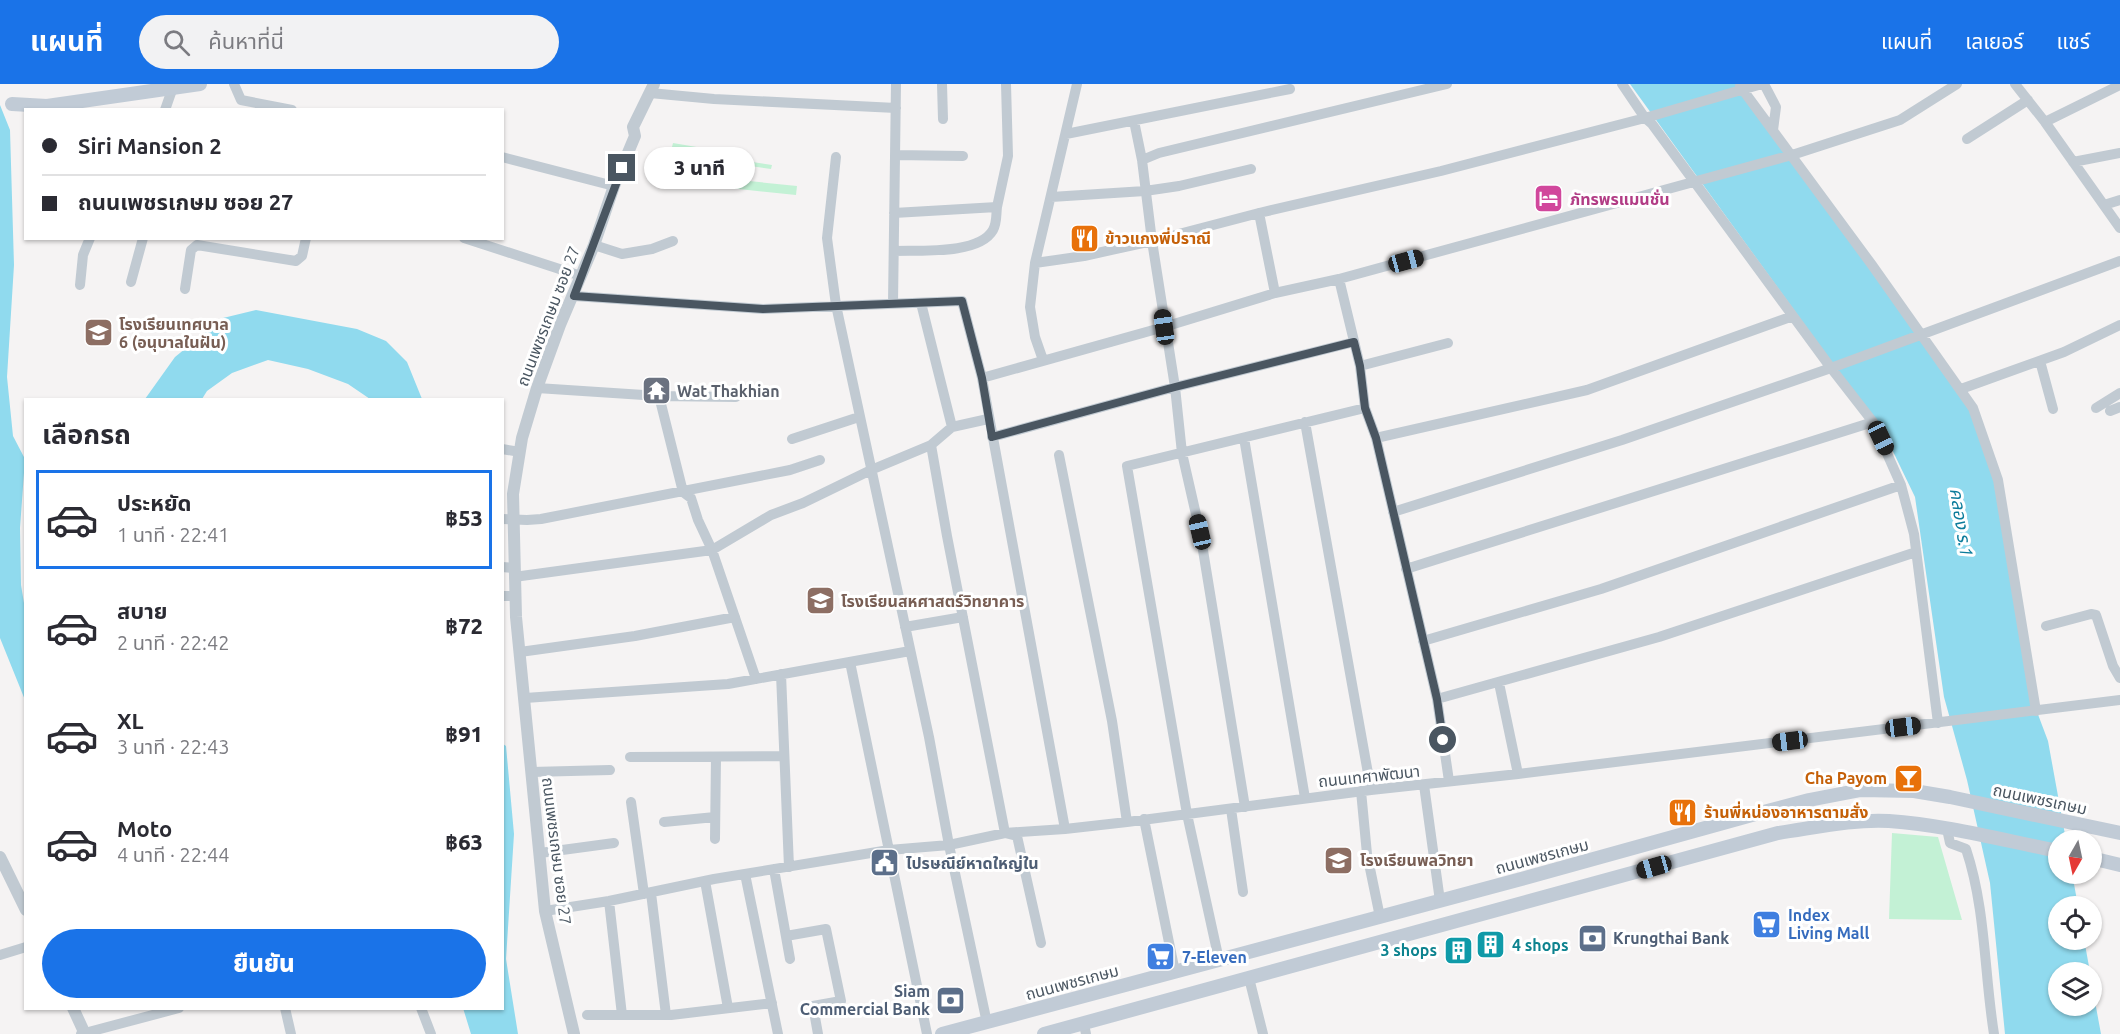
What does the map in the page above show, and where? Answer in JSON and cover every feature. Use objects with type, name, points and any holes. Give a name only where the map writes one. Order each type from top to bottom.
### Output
[{"type":"main road","points":[[46,104],[146,84]]},
{"type":"main road","points":[[6,105],[46,104],[200,84]]},
{"type":"main road","name":"ถนนเพชรเกษม","points":[[944,1034],[1752,815],[1809,800],[1861,790],[1914,791],[1950,797],[2120,834]]},
{"type":"main road","points":[[1044,1034],[1085,1029],[1249,978],[1778,833],[1862,821],[1889,821],[1952,830],[2048,850]]},
{"type":"main road","points":[[2102,861],[2120,865]]},
{"type":"main road","points":[[1526,878],[1531,901]]},
{"type":"main road","points":[[1317,934],[1322,958]]},
{"type":"street","points":[[234,84],[239,105],[271,108]]},
{"type":"street","points":[[893,303],[896,84]]},
{"type":"street","points":[[942,84],[943,119]]},
{"type":"street","points":[[894,251],[968,248],[992,233],[996,223],[997,207],[1008,156],[1006,84]]},
{"type":"street","points":[[1043,360],[1035,337],[1030,307],[1035,263],[1077,84]]},
{"type":"street","points":[[1142,160],[1159,153],[1447,84]]},
{"type":"street","points":[[1622,84],[1645,118],[1699,181],[1793,316],[1873,422],[1901,485],[1916,552],[1938,723]]},
{"type":"street","points":[[1035,263],[1084,256],[1152,241],[1258,213],[1441,171],[1645,118],[1741,86],[1763,84],[1776,107],[1773,130]]},
{"type":"street","points":[[982,378],[1275,293],[1339,279],[1787,157],[1900,120],[1957,84]]},
{"type":"street","points":[[2015,84],[2045,122],[2120,228]]},
{"type":"street","points":[[2045,122],[2120,85]]},
{"type":"street","points":[[1741,86],[1773,130],[1787,157],[1922,334],[1973,408],[1998,480],[2036,711]]},
{"type":"street","points":[[166,108],[173,87]]},
{"type":"street","points":[[652,89],[714,99],[896,108]]},
{"type":"street","name":"ถนนเพชรเกษม ซอย 27","points":[[574,1034],[546,911],[520,652],[509,596],[508,520],[522,438],[537,388],[635,136],[633,127],[652,89]]},
{"type":"street","points":[[1066,134],[1290,89]]},
{"type":"street","points":[[1967,139],[2028,100]]},
{"type":"street","points":[[1134,121],[1142,160],[1164,327],[1175,387],[1182,453],[1200,532],[1245,807]]},
{"type":"street","points":[[2073,162],[2120,153]]},
{"type":"street","points":[[895,155],[963,156]]},
{"type":"street","points":[[836,157],[827,238],[836,305],[929,737],[949,845],[987,1023]]},
{"type":"street","points":[[504,158],[614,186]]},
{"type":"street","points":[[1051,197],[1145,191],[1179,186],[1251,169]]},
{"type":"street","points":[[2104,205],[2120,200]]},
{"type":"street","points":[[894,213],[997,207]]},
{"type":"street","points":[[1258,213],[1275,293]]},
{"type":"street","points":[[80,285],[83,255],[89,240]]},
{"type":"street","points":[[131,282],[142,240]]},
{"type":"street","points":[[185,289],[191,250],[197,245],[296,261],[303,256],[306,240]]},
{"type":"street","points":[[470,240],[581,276]]},
{"type":"street","points":[[594,245],[622,254],[652,249],[673,241]]},
{"type":"street","points":[[1393,512],[1622,440],[1831,368],[1904,339],[2120,261]]},
{"type":"street","points":[[1339,279],[1360,366],[1365,408],[1376,438],[1437,699],[1449,781]]},
{"type":"street","points":[[574,296],[763,309],[962,301],[982,378],[1065,829]]},
{"type":"street","points":[[921,303],[952,427]]},
{"type":"street","points":[[1376,438],[1587,390],[1793,316]]},
{"type":"street","points":[[1961,390],[2064,352],[2120,326]]},
{"type":"street","points":[[992,437],[1175,387],[1354,342]]},
{"type":"street","points":[[1360,366],[1448,343]]},
{"type":"street","points":[[2040,361],[2054,409]]},
{"type":"street","points":[[537,388],[659,396],[736,398]]},
{"type":"street","points":[[2096,408],[2120,393]]},
{"type":"street","points":[[659,396],[683,492],[691,498],[712,550],[756,679]]},
{"type":"street","points":[[1219,960],[1187,814],[1127,466],[1365,408]]},
{"type":"street","points":[[792,439],[860,417]]},
{"type":"street","points":[[510,571],[712,550],[771,515],[803,503],[871,470],[931,445],[952,427],[988,419]]},
{"type":"street","points":[[1305,422],[1366,791],[1367,854],[1380,917]]},
{"type":"street","points":[[1406,569],[1873,422]]},
{"type":"street","points":[[1244,438],[1305,798]]},
{"type":"street","points":[[931,445],[1005,833],[1017,836],[1041,943]]},
{"type":"street","points":[[504,449],[520,452]]},
{"type":"street","points":[[1059,454],[1112,721],[1127,822]]},
{"type":"street","points":[[508,520],[559,516],[790,470],[820,460]]},
{"type":"street","points":[[1423,641],[1601,589],[1901,485]]},
{"type":"street","points":[[1437,699],[1659,637],[1916,552]]},
{"type":"street","points":[[2046,626],[2091,614],[2096,615],[2113,666],[2120,678]]},
{"type":"street","points":[[520,652],[635,636],[735,617]]},
{"type":"street","points":[[905,627],[963,617]]},
{"type":"street","points":[[525,698],[728,684],[910,651]]},
{"type":"street","points":[[850,662],[927,1034]]},
{"type":"street","points":[[781,674],[789,867]]},
{"type":"street","points":[[1499,682],[1518,774]]},
{"type":"street","name":"ถนนเทศาพัฒนา","points":[[546,911],[774,869],[889,850],[949,845],[1005,833],[1065,829],[1231,810],[1305,798],[2120,700]]},
{"type":"street","points":[[715,839],[716,756]]},
{"type":"street","points":[[630,757],[784,756]]},
{"type":"street","points":[[531,772],[610,770]]},
{"type":"street","points":[[1424,785],[1440,901]]},
{"type":"street","points":[[631,802],[666,1015]]},
{"type":"street","points":[[1231,810],[1243,892]]},
{"type":"street","points":[[664,822],[715,818]]},
{"type":"street","points":[[1144,819],[1175,972]]},
{"type":"street","points":[[1952,830],[1950,843],[1966,849],[1975,874],[1985,937],[1989,1002],[1994,1034]]},
{"type":"street","points":[[540,853],[614,843]]},
{"type":"street","points":[[0,857],[24,906]]},
{"type":"street","points":[[774,869],[790,959]]},
{"type":"street","points":[[745,874],[778,1034]]},
{"type":"street","points":[[705,881],[728,1008]]},
{"type":"street","points":[[609,901],[622,1015]]},
{"type":"street","points":[[786,936],[826,929],[841,1001],[813,1006],[818,1034]]},
{"type":"street","points":[[0,955],[24,948]]},
{"type":"street","points":[[1249,978],[1263,1034]]},
{"type":"street","points":[[587,1015],[666,1015],[772,1003]]},
{"type":"street","points":[[74,1010],[84,1034],[171,1010]]},
{"type":"street","points":[[285,1010],[291,1034]]},
{"type":"street","points":[[423,1010],[431,1034]]},
{"type":"green space","points":[[673,143],[732,153],[732,159],[772,165],[771,169],[730,163],[729,179],[797,186],[796,195],[720,187],[726,158],[672,147]]},
{"type":"green space","points":[[1892,833],[1938,837],[1962,920],[1889,919]]},
{"type":"water","name":"คลอง ร.1","points":[[1630,84],[1737,84],[1969,406],[1995,481],[2028,688],[2048,741],[2064,830],[2048,830],[2048,884],[2074,884],[2076,896],[2048,896],[2048,950],[2086,950],[2088,962],[2048,962],[2048,1016],[2098,1016],[2101,1034],[2005,1034],[1990,883],[1967,780],[1944,697],[1915,497],[1886,437]]},
{"type":"water","points":[[0,105],[10,130],[14,265],[7,377],[13,436],[24,457],[20,528],[21,585],[24,603],[24,698],[0,638]]},
{"type":"water","points":[[256,310],[357,329],[386,341],[407,362],[422,398],[369,398],[348,384],[308,369],[268,360],[232,373],[207,391],[203,398],[146,398],[175,357],[223,318]]},
{"type":"water","points":[[504,745],[506,746],[514,834],[506,959],[518,1034],[471,1034],[464,1010],[504,1010]]},
{"type":"place","name":"ภัทรพรแมนชั่น","points":[[1549,199]]},
{"type":"place","name":"ข้าวแกงพี่ปราณี","points":[[1084,238]]},
{"type":"place","name":"โรงเรียนเทศบาล 6 (อนุบาลในฝัน)","points":[[98,333]]},
{"type":"place","name":"Wat Thakhian","points":[[656,391]]},
{"type":"place","name":"โรงเรียนสหศาสตร์วิทยาคาร","points":[[820,601]]},
{"type":"place","name":"Cha Payom","points":[[1908,778]]},
{"type":"place","name":"ร้านพี่หน่องอาหารตามสั่ง","points":[[1683,812]]},
{"type":"place","name":"โรงเรียนพลวิทยา","points":[[1339,860]]},
{"type":"place","name":"ไปรษณีย์หาดใหญ่ใน","points":[[885,863]]},
{"type":"place","name":"Index Living Mall","points":[[1767,924]]},
{"type":"place","name":"Krungthai Bank","points":[[1592,938]]},
{"type":"place","name":"4 shops","points":[[1491,945]]},
{"type":"place","name":"3 shops","points":[[1458,950]]},
{"type":"place","name":"7-Eleven","points":[[1161,957]]},
{"type":"place","name":"Siam Commercial Bank","points":[[951,1000]]},
{"type":"route","points":[[622,168],[574,296],[763,309],[962,301],[982,378],[992,437],[1175,387],[1354,342],[1360,366],[1365,408],[1376,438],[1437,699],[1443,740]]}]
